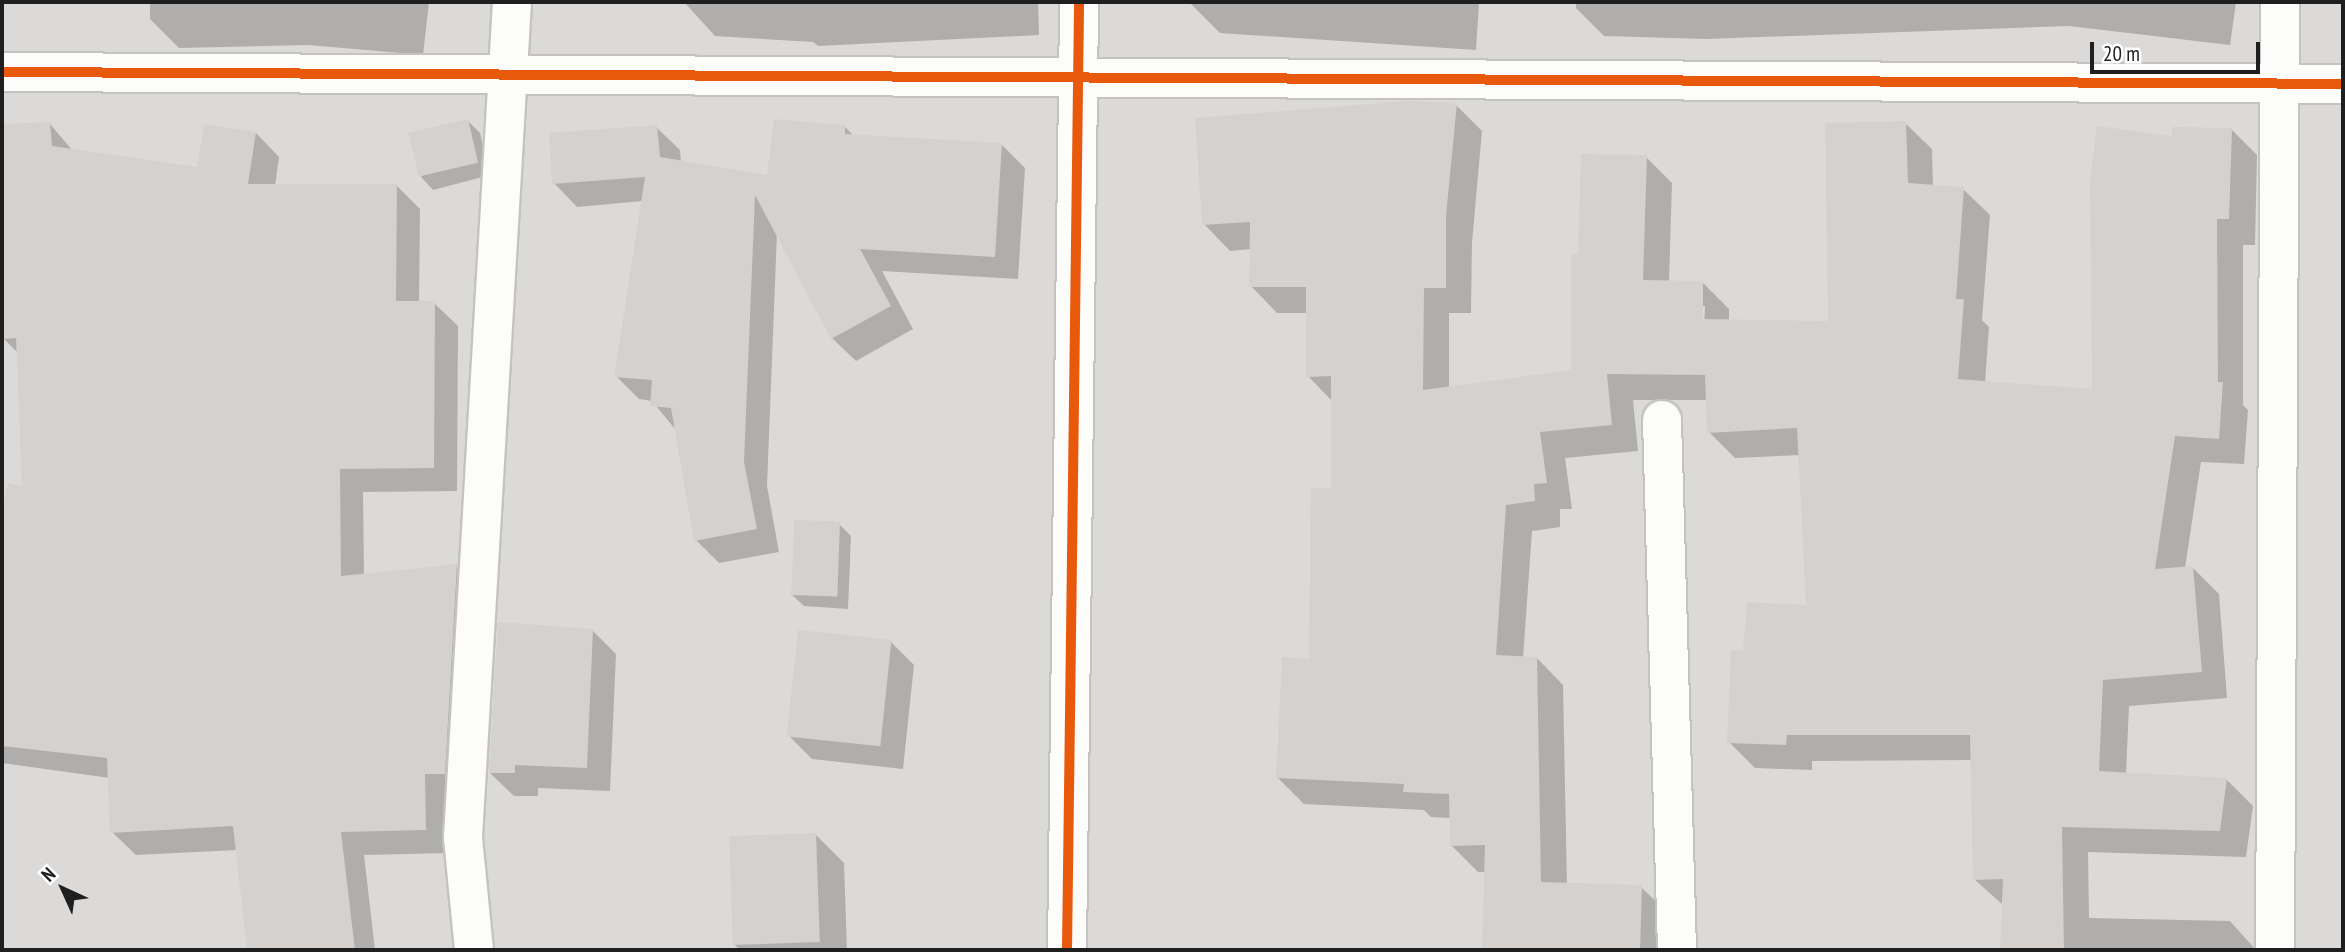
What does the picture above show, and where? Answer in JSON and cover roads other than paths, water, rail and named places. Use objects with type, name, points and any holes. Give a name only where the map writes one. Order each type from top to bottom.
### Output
[{"type":"street","points":[[474,950],[463,837],[512,2]]},
{"type":"street","points":[[1066,950],[1079,2]]},
{"type":"street","points":[[2276,950],[2280,2]]},
{"type":"street","points":[[2,72],[1078,75],[2343,84]]},
{"type":"street","points":[[1662,419],[1677,950]]}]
